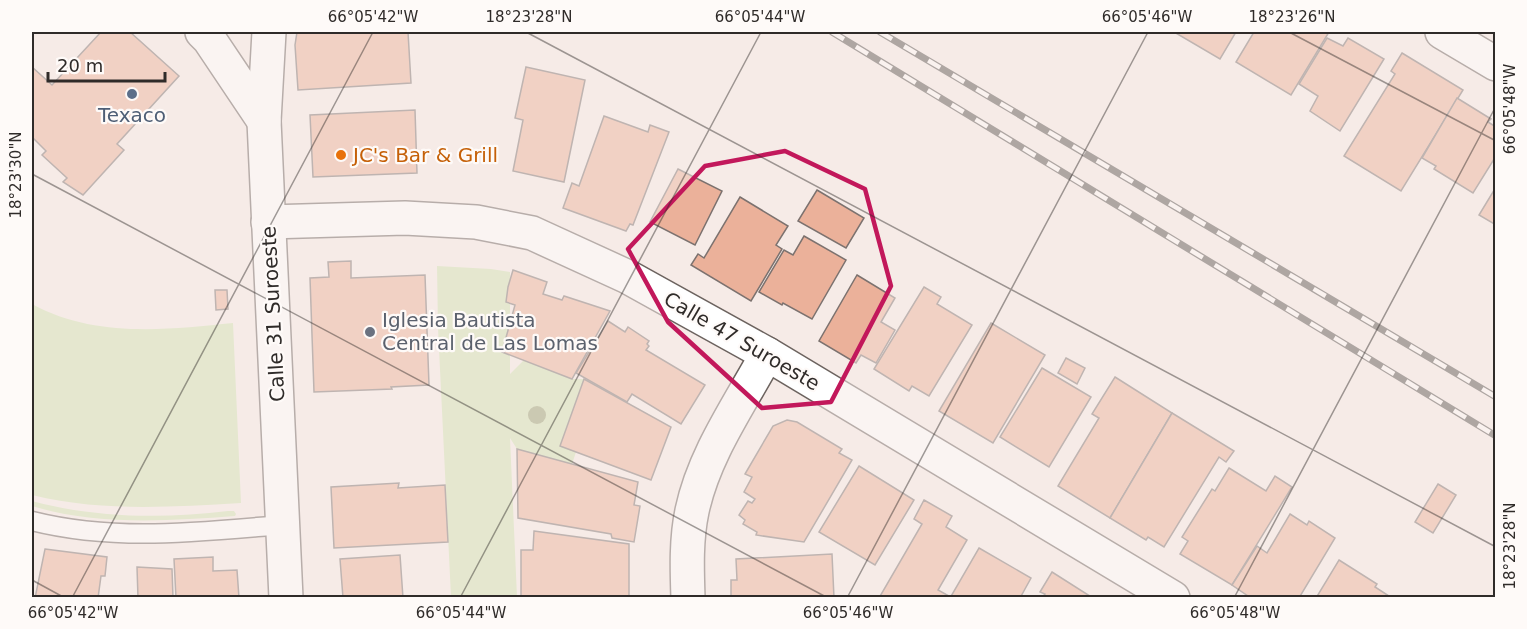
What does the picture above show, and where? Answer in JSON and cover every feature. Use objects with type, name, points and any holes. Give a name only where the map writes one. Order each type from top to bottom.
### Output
[{"type":"street","points":[[202,32],[264,121]]},
{"type":"street","name":"Calle 31 Suroeste","points":[[269,32],[264,121],[286,597]]},
{"type":"street","points":[[1442,32],[1496,64]]},
{"type":"street","name":"Calle 47 Suroeste","points":[[268,222],[416,219],[476,222],[532,233],[628,277],[767,354],[1173,597]]},
{"type":"street","points":[[688,597],[686,563],[692,510],[708,460],[767,354]]},
{"type":"lane","points":[[32,521],[58,528],[107,534],[158,535],[282,525]]},
{"type":"highlighted area","points":[[785,151],[865,189],[891,286],[831,402],[762,408],[668,322],[628,249],[705,166]]},
{"type":"green space","points":[[437,266],[510,272],[510,374],[524,360],[572,379],[584,379],[561,446],[576,452],[572,464],[517,449],[510,438],[517,597],[451,597]]},
{"type":"green space","points":[[32,304],[56,315],[105,327],[156,329],[233,323],[241,503],[136,507],[84,504],[32,495]]},
{"type":"green space","points":[[32,501],[105,514],[154,516],[234,511],[236,514],[235,516],[184,519],[107,519],[82,517],[32,506]]},
{"type":"building","points":[[101,32],[130,32],[179,76],[117,144],[124,150],[83,195],[63,182],[67,178],[42,155],[46,151],[32,137],[32,67],[52,85]]},
{"type":"building","points":[[297,32],[408,32],[411,83],[298,90],[295,45]]},
{"type":"building","points":[[1174,32],[1236,32],[1220,59]]},
{"type":"building","points":[[1254,32],[1329,32],[1291,95],[1236,62]]},
{"type":"building","points":[[1327,38],[1343,46],[1348,38],[1384,59],[1340,131],[1310,111],[1318,96],[1299,84]]},
{"type":"building","points":[[1402,53],[1463,90],[1401,191],[1344,156],[1395,74],[1391,71]]},
{"type":"building","points":[[526,67],[585,80],[564,182],[513,171],[523,120],[515,118]]},
{"type":"building","points":[[1457,98],[1491,119],[1488,122],[1496,127],[1496,156],[1473,193],[1434,169],[1436,166],[1422,158]]},
{"type":"building","points":[[415,110],[417,173],[313,177],[310,115]]},
{"type":"building","points":[[604,116],[648,132],[650,125],[669,132],[633,225],[630,224],[626,231],[563,208],[572,183],[579,186]]},
{"type":"building","points":[[678,169],[722,191],[695,245],[650,222]]},
{"type":"building","points":[[1496,187],[1496,225],[1479,215]]},
{"type":"building","points":[[817,190],[864,218],[846,248],[798,221]]},
{"type":"building","points":[[740,197],[788,226],[776,245],[782,249],[751,301],[691,265],[698,254],[704,258]]},
{"type":"building","points":[[804,236],[846,260],[812,319],[759,292],[784,250],[793,255]]},
{"type":"building","name":"Iglesia Bautista Central de Las Lomas","points":[[351,261],[351,278],[425,275],[429,385],[314,392],[310,278],[329,277],[328,262]]},
{"type":"building","points":[[513,270],[547,282],[543,294],[562,300],[564,296],[610,311],[572,379],[502,352],[515,305],[506,302]]},
{"type":"building","points":[[857,275],[895,298],[881,322],[895,330],[876,363],[861,355],[856,363],[819,341]]},
{"type":"building","points":[[924,287],[941,297],[937,304],[972,325],[929,396],[912,386],[909,391],[874,369]]},
{"type":"building","points":[[215,290],[227,290],[228,309],[216,310]]},
{"type":"building","points":[[608,321],[625,332],[628,327],[649,341],[646,350],[705,385],[681,424],[632,394],[627,402],[576,373]]},
{"type":"building","points":[[991,323],[1045,355],[993,443],[939,411]]},
{"type":"building","points":[[1066,358],[1085,368],[1077,384],[1058,373]]},
{"type":"building","points":[[1042,368],[1091,397],[1049,467],[1000,437]]},
{"type":"building","points":[[1115,377],[1172,413],[1110,518],[1058,486],[1099,418],[1092,414]]},
{"type":"building","points":[[584,379],[671,427],[651,480],[560,446]]},
{"type":"building","points":[[1172,413],[1234,451],[1226,462],[1219,457],[1164,547],[1148,537],[1146,540],[1110,518]]},
{"type":"building","points":[[787,420],[797,422],[842,449],[839,453],[852,460],[804,542],[756,535],[757,532],[743,524],[745,520],[739,515],[748,501],[752,503],[755,499],[744,492],[752,477],[745,474],[773,426]]},
{"type":"building","points":[[517,449],[638,482],[634,505],[640,506],[634,542],[612,538],[611,534],[518,518]]},
{"type":"building","points":[[859,466],[914,500],[875,565],[819,532]]},
{"type":"building","points":[[1229,468],[1266,491],[1275,476],[1292,487],[1232,585],[1180,554],[1188,541],[1182,537],[1212,489],[1215,491]]},
{"type":"building","points":[[399,483],[398,488],[445,485],[448,542],[334,548],[331,487]]},
{"type":"building","points":[[1438,484],[1456,495],[1433,533],[1415,522]]},
{"type":"building","points":[[924,500],[952,516],[946,527],[967,540],[938,590],[949,596],[879,598],[922,524],[914,519]]},
{"type":"building","points":[[1290,514],[1307,525],[1309,521],[1335,538],[1299,598],[1251,598],[1232,585],[1257,546],[1267,553]]},
{"type":"building","points":[[534,531],[629,544],[629,598],[521,598],[521,550],[533,550]]},
{"type":"building","points":[[979,548],[1031,578],[1020,598],[950,598]]},
{"type":"building","points":[[45,549],[107,557],[105,576],[101,576],[98,598],[35,598]]},
{"type":"building","points":[[832,554],[834,598],[731,598],[731,580],[737,580],[736,559]]},
{"type":"building","points":[[400,555],[403,598],[343,598],[340,559]]},
{"type":"building","points":[[213,557],[213,571],[237,570],[239,598],[176,598],[174,559]]},
{"type":"building","points":[[1339,560],[1377,584],[1375,587],[1389,596],[1388,598],[1316,598]]},
{"type":"building","points":[[137,567],[172,569],[173,598],[138,598]]},
{"type":"building","points":[[1052,572],[1093,598],[1042,598],[1045,594],[1040,592]]},
{"type":"railway","points":[[832,32],[1496,436]]},
{"type":"railway","points":[[880,32],[1496,397]]},
{"type":"place","name":"Texaco","points":[[132,94]]},
{"type":"place","name":"JC's Bar & Grill","points":[[341,155]]},
{"type":"place","name":"Iglesia Bautista Central de Las Lomas","points":[[370,332]]}]
